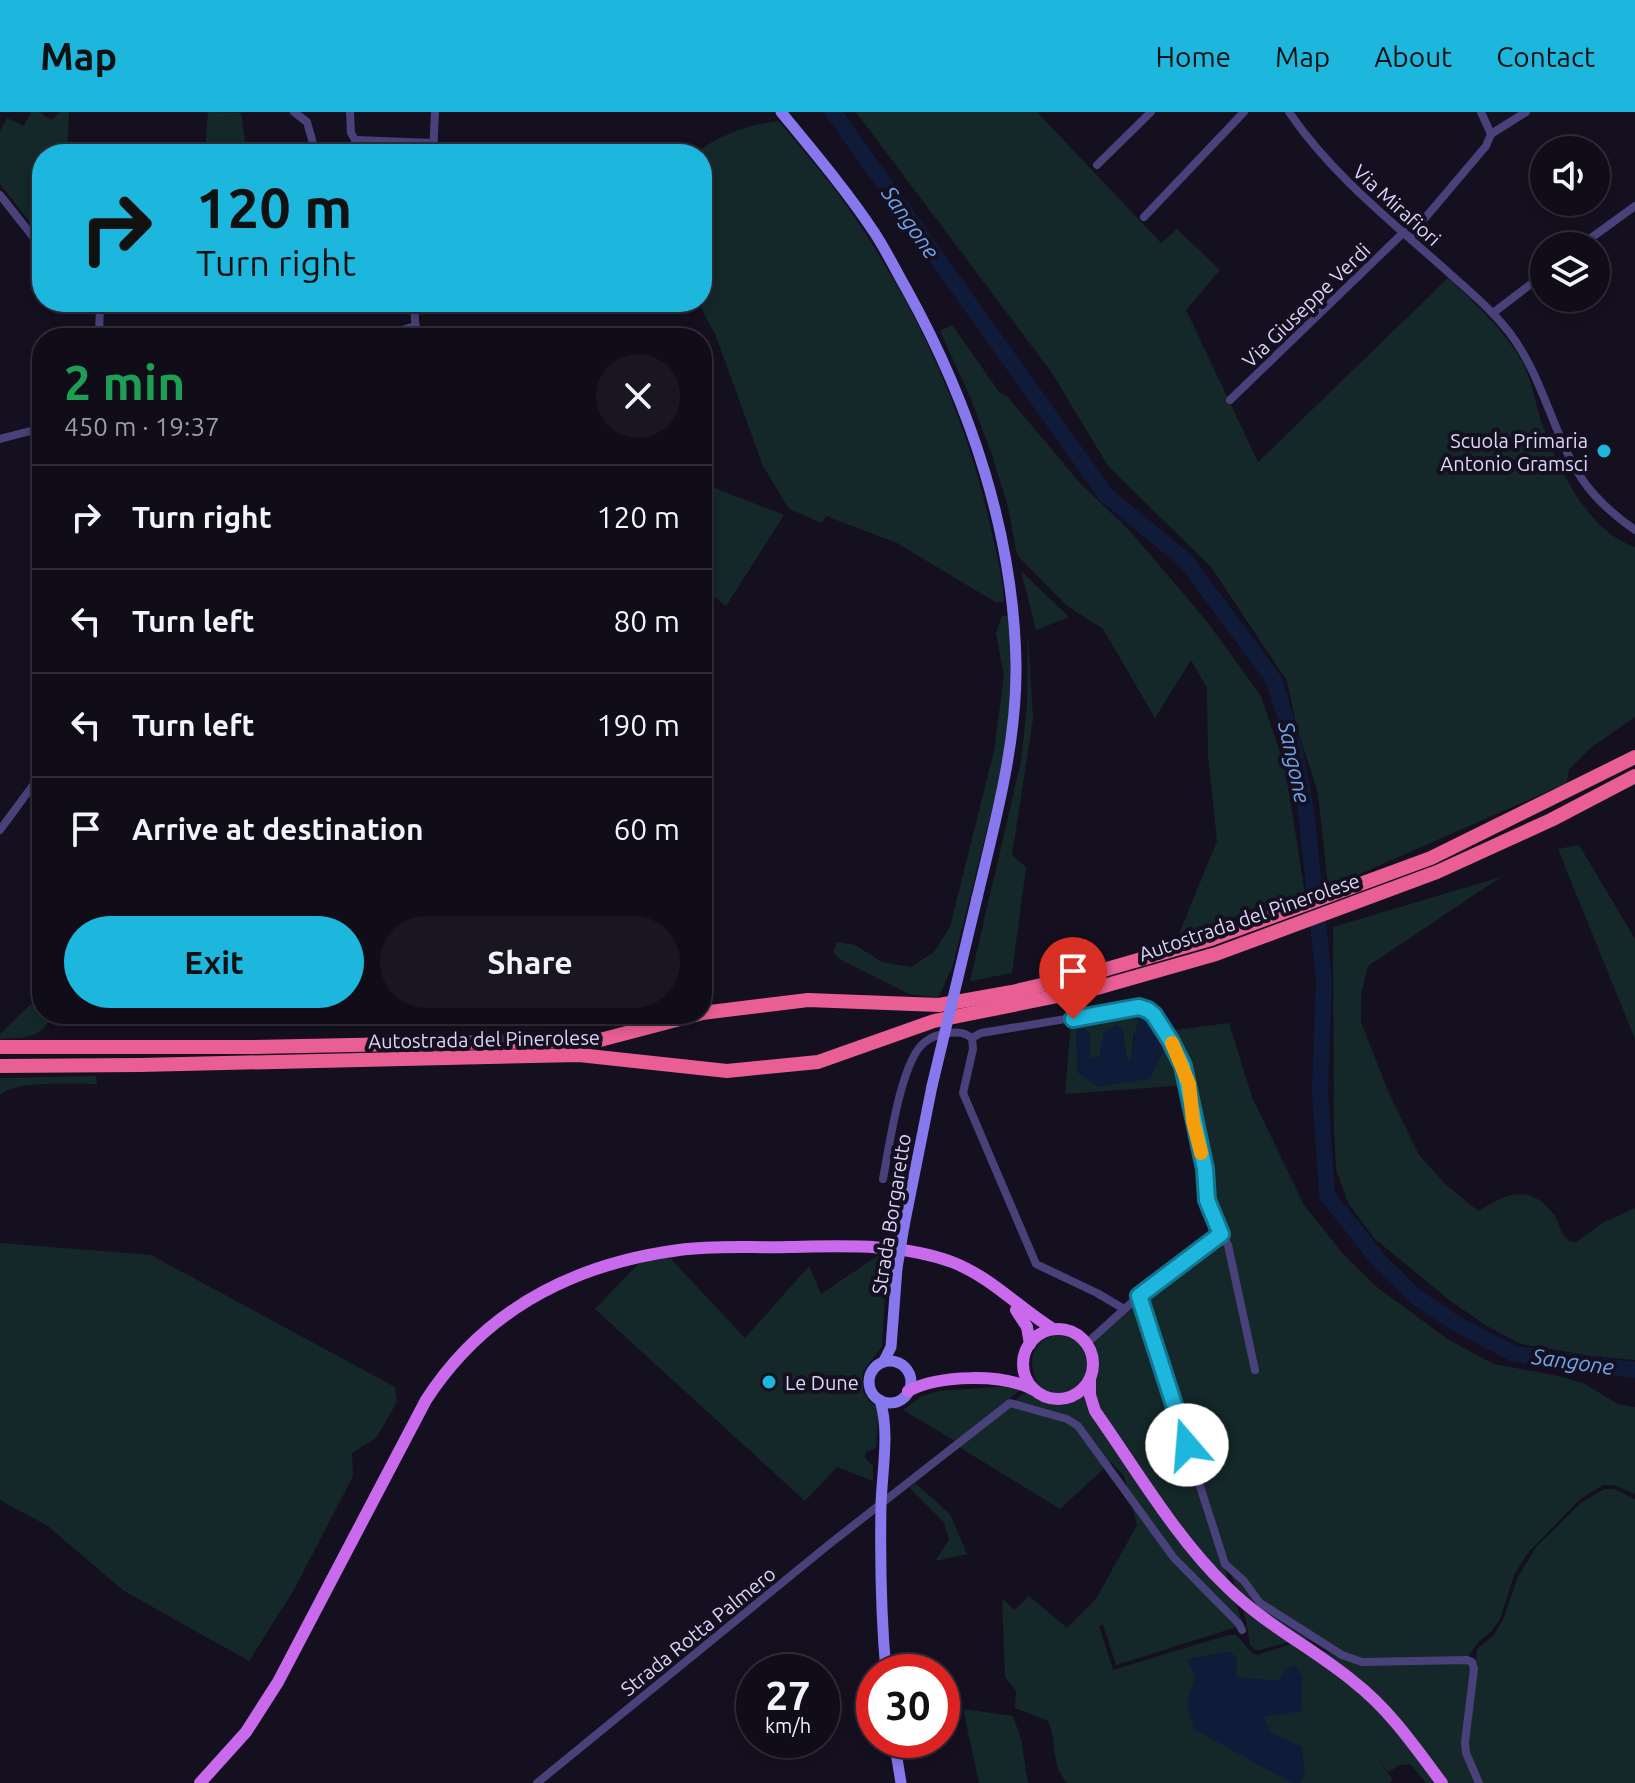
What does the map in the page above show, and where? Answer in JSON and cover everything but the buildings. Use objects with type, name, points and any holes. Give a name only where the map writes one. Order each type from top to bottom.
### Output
[{"type":"highway","name":"Autostrada del Pinerolese","points":[[712,1013],[808,1000],[939,1005],[1012,992],[1214,946],[1471,839],[1635,757]]},
{"type":"highway","name":"Autostrada del Pinerolese","points":[[0,1066],[579,1055],[727,1071],[833,1058],[934,1021],[1097,988],[1214,946],[1400,886],[1551,820],[1635,776]]},
{"type":"highway","name":"Autostrada del Pinerolese","points":[[0,1047],[252,1047],[600,1040],[662,1024]]},
{"type":"main road","points":[[200,1783],[246,1732],[278,1682],[426,1400],[461,1353],[524,1302],[567,1279],[612,1262],[682,1250],[796,1247],[860,1247],[923,1254],[952,1262],[978,1274],[1053,1329],[1072,1332],[1087,1343],[1094,1361],[1090,1380],[1095,1411],[1193,1550],[1214,1575],[1259,1615],[1368,1693],[1395,1720],[1442,1783]]},
{"type":"main road","points":[[1002,1292],[1024,1321],[1030,1344]]},
{"type":"main road","points":[[995,1378],[1012,1371],[1023,1361],[1036,1337],[1053,1329]]},
{"type":"main road","points":[[1023,1361],[1028,1381],[1036,1392]]},
{"type":"main road","points":[[910,1375],[932,1383]]},
{"type":"main road","points":[[908,1391],[932,1383],[995,1378],[1017,1382],[1044,1396],[1074,1401],[1095,1411]]},
{"type":"main road","points":[[1061,1399],[1075,1395],[1090,1380]]},
{"type":"street","points":[[350,112],[351,133],[358,144]]},
{"type":"street","points":[[355,140],[434,143],[435,112]]},
{"type":"street","name":"Strada Borgaretto","points":[[781,112],[875,234],[929,330],[965,414],[996,511],[1012,605],[1016,667],[1001,800],[932,1086],[904,1226],[897,1268],[890,1361]]},
{"type":"street","points":[[1097,165],[1151,112]]},
{"type":"street","points":[[1144,217],[1244,112]]},
{"type":"street","name":"Via Mirafiori","points":[[1289,112],[1324,158],[1493,313],[1531,365],[1582,479],[1611,513],[1635,530]]},
{"type":"street","points":[[1481,112],[1491,134],[1526,112]]},
{"type":"street","points":[[297,114],[310,127],[314,144]]},
{"type":"street","name":"Via Giuseppe Verdi","points":[[1230,400],[1406,235],[1486,146],[1491,134]]},
{"type":"street","points":[[0,195],[32,235]]},
{"type":"street","points":[[1599,232],[1635,206]]},
{"type":"street","points":[[1493,313],[1530,285]]},
{"type":"street","points":[[408,328],[416,326],[415,312]]},
{"type":"street","points":[[0,439],[32,431]]},
{"type":"street","points":[[0,830],[32,787]]},
{"type":"street","points":[[972,1038],[981,1033],[1132,1008],[1148,1010],[1170,1040],[1183,1066],[1205,1169],[1207,1200],[1228,1245],[1255,1370]]},
{"type":"street","points":[[883,1179],[905,1075],[917,1051],[924,1042],[943,1034],[959,1032],[972,1038]]},
{"type":"street","points":[[972,1038],[973,1049],[963,1093],[1036,1264],[1124,1309]]},
{"type":"street","points":[[1087,1343],[1139,1296],[1221,1234]]},
{"type":"street","points":[[1139,1296],[1225,1564],[1244,1581],[1260,1603],[1342,1655],[1362,1662],[1472,1662],[1474,1669],[1465,1742],[1466,1753],[1479,1783]]},
{"type":"street","points":[[884,1654],[881,1506],[885,1425],[880,1400],[871,1391],[869,1380],[874,1367],[890,1361],[903,1365],[910,1375],[908,1391],[895,1402],[885,1425]]},
{"type":"street","points":[[880,1400],[895,1402]]},
{"type":"street","name":"Strada Rotta Palmero","points":[[537,1783],[827,1546],[1010,1403],[1067,1419],[1083,1432],[1174,1558],[1242,1630]]},
{"type":"street","points":[[897,1758],[901,1783]]},
{"type":"green space","points":[[31,112],[39,112],[51,120],[61,112],[69,112],[67,144],[32,144],[32,225],[0,184],[0,131],[7,118],[24,126]]},
{"type":"green space","points":[[208,112],[241,113],[246,144],[206,144]]},
{"type":"green space","points":[[856,112],[1037,112],[1161,243],[1177,229],[1220,270],[1186,310],[1258,462],[1448,278],[1478,306],[1514,348],[1528,376],[1551,446],[1578,498],[1604,528],[1635,547],[1635,717],[1593,746],[1569,769],[1567,783],[1328,888],[1318,793],[1297,728],[1287,681],[1211,567],[1108,466],[1052,373]]},
{"type":"green space","points":[[779,121],[869,239],[914,318],[952,400],[967,443],[999,565],[1004,601],[997,603],[897,543],[826,516],[822,523],[789,509],[763,466],[716,336],[703,312],[712,312],[710,144],[757,125]]},
{"type":"green space","points":[[952,325],[1000,393],[1007,396],[1080,483],[1129,530],[1205,619],[1261,696],[1285,767],[1305,895],[1179,934],[1217,841],[1208,755],[1207,688],[1191,660],[1155,718],[1103,629],[1066,605],[1017,555],[1008,507],[991,452],[940,331]]},
{"type":"green space","points":[[712,487],[784,515],[726,606],[712,595]]},
{"type":"green space","points":[[1021,571],[1069,617],[1036,630]]},
{"type":"green space","points":[[1002,616],[1009,616],[1011,675],[1007,739],[997,790],[952,968],[938,998],[909,994],[839,959],[833,951],[837,942],[855,945],[882,962],[911,967],[934,952],[950,927],[994,751],[1004,676],[996,633]]},
{"type":"green space","points":[[1028,633],[1033,719],[1012,855],[1026,867],[1012,973],[970,981],[1021,761],[1027,706]]},
{"type":"green space","points":[[1579,845],[1635,939],[1635,1039],[1558,849]]},
{"type":"green space","points":[[1501,877],[1368,966],[1361,995],[1361,1022],[1388,1091],[1419,1155],[1445,1184],[1478,1211],[1510,1195],[1534,1197],[1549,1208],[1565,1236],[1575,1243],[1604,1222],[1635,1208],[1635,1360],[1521,1344],[1485,1325],[1375,1239],[1348,1203],[1336,1169],[1333,927]]},
{"type":"green space","points":[[32,1003],[32,1024],[47,1024],[40,1032],[27,1036],[0,1039],[0,1034]]},
{"type":"green space","points":[[1133,1010],[1144,1011],[1175,1054],[1186,1085],[1065,1094],[1071,1022]],"holes":[[[1122,1028],[1127,1059],[1131,1062],[1134,1032],[1150,1079],[1077,1071],[1090,1033],[1090,1058],[1100,1057],[1104,1033]]]},
{"type":"green space","points":[[1229,1023],[1252,1097],[1304,1205],[1343,1254],[1378,1288],[1449,1340],[1494,1364],[1559,1376],[1585,1384],[1618,1404],[1635,1407],[1635,1494],[1614,1485],[1603,1485],[1580,1499],[1527,1554],[1514,1575],[1500,1619],[1468,1657],[1362,1660],[1303,1638],[1260,1650],[1250,1645],[1246,1620],[1143,1297],[1219,1240],[1208,1200],[1190,1084],[1167,1031]]},
{"type":"green space","points":[[96,1076],[97,1084],[31,1085],[0,1095],[0,1078]]},
{"type":"green space","points":[[0,1243],[151,1255],[395,1387],[397,1402],[376,1438],[352,1453],[353,1476],[295,1588],[249,1661],[124,1591],[48,1526],[0,1500]]},
{"type":"green space","name":"Le Dune","points":[[888,1249],[882,1346],[862,1373],[863,1391],[869,1401],[879,1408],[876,1448],[866,1452],[865,1458],[873,1466],[873,1481],[837,1467],[805,1501],[595,1309],[642,1260],[657,1257],[671,1259],[745,1338],[809,1266],[821,1294]]},
{"type":"green space","points":[[1140,1307],[1188,1456],[1181,1459],[1189,1457],[1243,1625],[1116,1665],[1103,1625],[1099,1626],[1113,1670],[1228,1635],[1236,1635],[1249,1650],[1260,1656],[1297,1642],[1351,1660],[1467,1662],[1471,1669],[1462,1741],[1476,1783],[1426,1783],[1410,1764],[1400,1765],[1388,1772],[1369,1747],[1393,1780],[1389,1783],[1067,1783],[1062,1776],[1048,1721],[1015,1708],[1016,1691],[1005,1677],[1002,1598],[1014,1610],[1029,1596],[1067,1628],[1096,1599],[1137,1525],[1124,1476],[1111,1462],[1060,1509],[959,1447],[1037,1382],[1032,1358],[1041,1342],[1059,1336],[1081,1345],[1124,1309]]},
{"type":"green space","points":[[1012,1386],[1022,1389],[955,1441],[903,1410],[922,1396],[940,1391]]},
{"type":"green space","points":[[915,1483],[950,1514],[967,1554],[935,1561],[949,1540],[944,1522],[910,1488]]},
{"type":"green space","points":[[1604,1489],[1614,1489],[1635,1499],[1635,1783],[1482,1783],[1467,1741],[1477,1649],[1494,1635],[1503,1620],[1518,1577],[1536,1547],[1582,1502]]},
{"type":"green space","points":[[963,1709],[1013,1716],[1021,1739],[1028,1783],[979,1783]]},
{"type":"water","points":[[1138,1017],[1157,1029],[1164,1049],[1150,1079],[1098,1087],[1077,1072],[1076,1030],[1083,1028],[1090,1033],[1090,1058],[1099,1057],[1104,1033],[1116,1024],[1122,1028],[1127,1059],[1131,1062]]},
{"type":"water","points":[[1230,1651],[1237,1659],[1236,1677],[1278,1681],[1285,1670],[1296,1665],[1302,1677],[1302,1711],[1264,1717],[1271,1733],[1302,1747],[1305,1774],[1300,1783],[1292,1783],[1194,1729],[1187,1703],[1195,1677],[1187,1659]]},
{"type":"waterway","name":"Sangone","points":[[833,112],[1106,495],[1186,561],[1274,680],[1294,746],[1306,811],[1324,981],[1320,1091],[1327,1195],[1380,1262],[1416,1297],[1455,1323],[1514,1354],[1635,1370]]},
{"type":"slow traffic","points":[[1172,1043],[1189,1084],[1190,1107],[1201,1153]]},
{"type":"place","name":"Scuola Primaria Antonio Gramsci","points":[[1604,451]]},
{"type":"place","name":"Le Dune","points":[[769,1382]]},
{"type":"route","points":[[1073,1019],[1145,1008],[1154,1015],[1170,1040],[1189,1084],[1190,1107],[1205,1169],[1207,1200],[1221,1234],[1139,1296],[1187,1445]]}]
